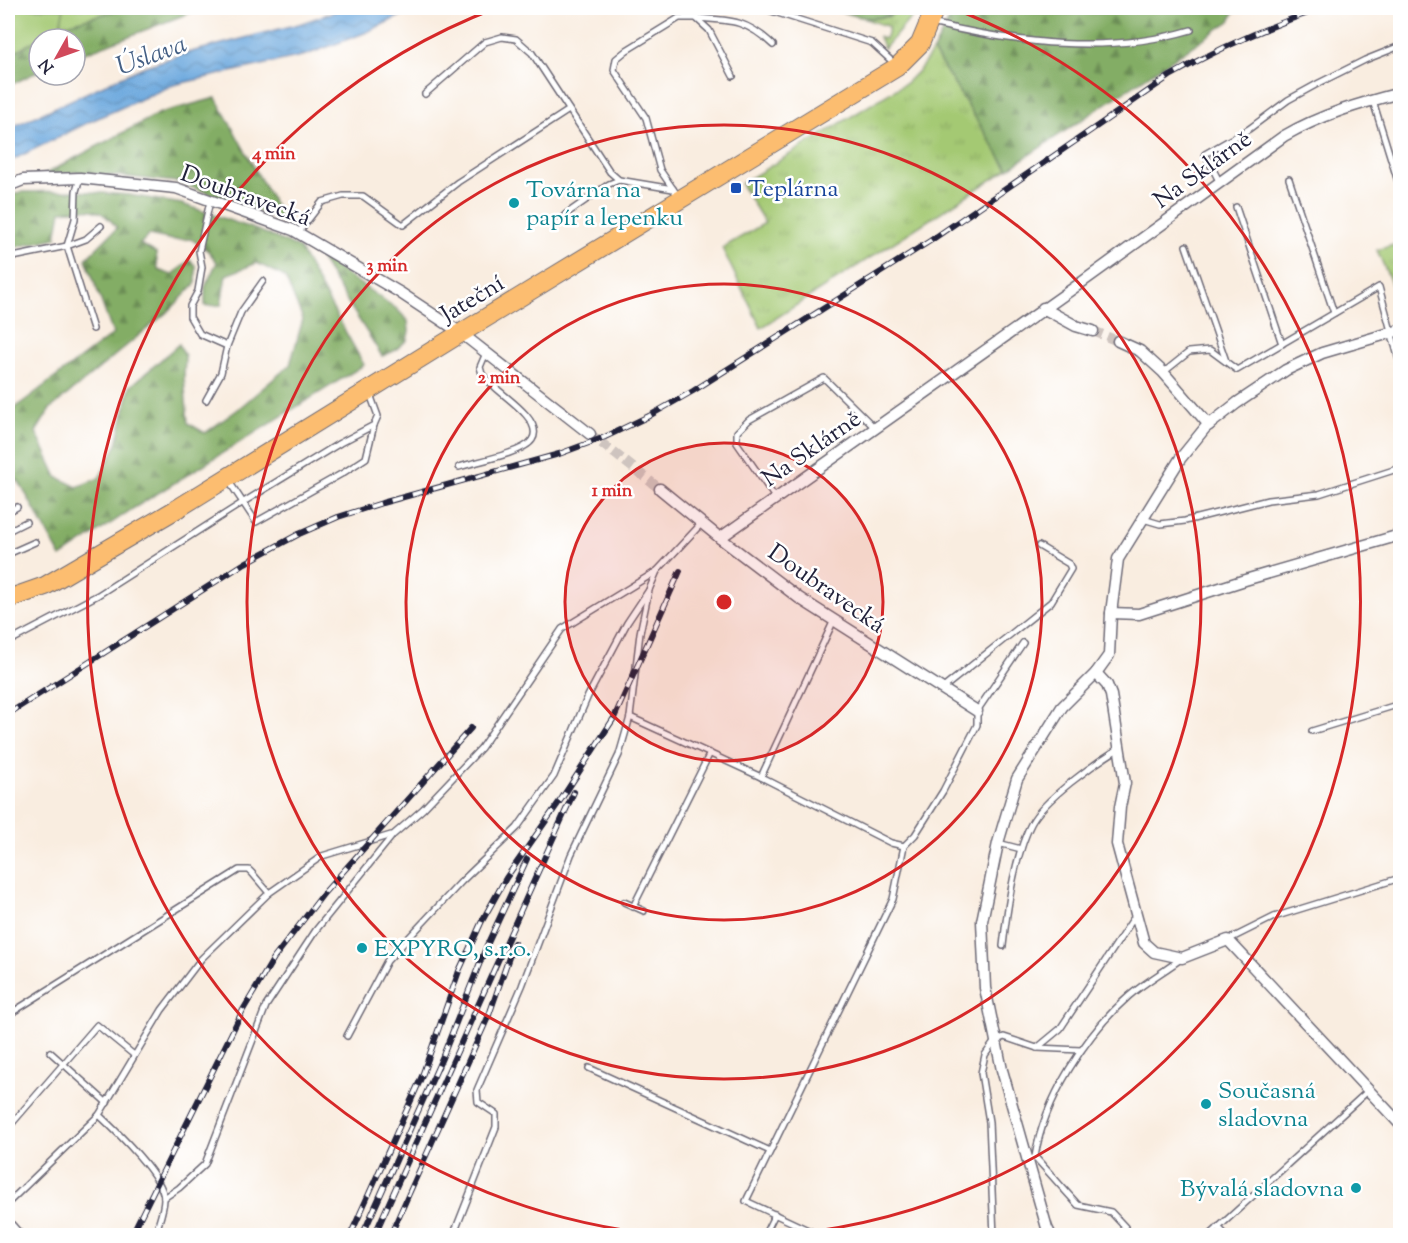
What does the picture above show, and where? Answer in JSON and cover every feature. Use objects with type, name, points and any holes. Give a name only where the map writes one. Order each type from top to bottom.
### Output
[{"type":"main road","name":"Jateční","points":[[8,597],[45,586],[226,478],[460,333],[677,194],[897,67],[920,44],[932,15]]},
{"type":"street","name":"Na Sklárně","points":[[720,538],[1284,136],[1304,124],[1372,100],[1401,93]]},
{"type":"street","name":"Doubravecká","points":[[8,186],[23,180],[81,178],[176,188],[298,233],[399,292],[460,333],[590,434]]},
{"type":"street","points":[[1043,308],[1076,326],[1093,331]]},
{"type":"street","points":[[1051,1236],[1047,1228],[1031,1159],[995,1041],[985,988],[982,921],[998,843],[1017,780],[1062,707],[1096,673],[1109,655],[1111,613],[1118,559],[1180,459],[1209,425],[1286,370],[1322,353],[1396,331]]},
{"type":"street","points":[[1118,341],[1140,351],[1163,372],[1209,425]]},
{"type":"street","name":"Doubravecká","points":[[660,489],[799,598],[977,711]]},
{"type":"street","points":[[1111,613],[1139,614],[1401,535]]},
{"type":"street","points":[[1096,673],[1107,685],[1111,695],[1125,783],[1120,807],[1117,844],[1144,943],[1154,952],[1182,958],[1228,940],[1401,1124]]},
{"type":"lane","points":[[762,8],[872,43],[897,67]]},
{"type":"lane","points":[[932,15],[980,33],[1056,43],[1143,40],[1191,30]]},
{"type":"lane","points":[[677,194],[660,170],[646,118],[614,70],[616,59],[679,18],[722,19],[744,24],[757,30],[773,45]]},
{"type":"lane","points":[[696,18],[708,30],[734,76]]},
{"type":"lane","points":[[425,94],[485,42],[502,37],[516,39],[532,53],[610,172],[619,180],[677,194]]},
{"type":"lane","points":[[1219,181],[1205,154],[1249,129],[1288,100],[1365,60],[1401,46]]},
{"type":"lane","points":[[1372,100],[1401,188]]},
{"type":"lane","points":[[298,233],[322,202],[343,196],[363,196],[403,225],[458,182],[569,110]]},
{"type":"lane","points":[[81,178],[76,191],[75,219],[68,246],[93,329]]},
{"type":"lane","points":[[1288,179],[1334,313]]},
{"type":"lane","points":[[557,224],[566,214],[609,184],[619,180]]},
{"type":"lane","points":[[210,200],[199,251],[202,267],[198,291],[190,306],[190,317],[200,334],[227,346]]},
{"type":"lane","points":[[1236,207],[1282,344]]},
{"type":"lane","points":[[8,258],[68,246],[86,239],[100,226]]},
{"type":"lane","points":[[1186,246],[1226,362]]},
{"type":"lane","points":[[206,400],[221,373],[227,346],[241,312],[263,281]]},
{"type":"lane","points":[[1163,372],[1189,352],[1210,350],[1237,370],[1379,287],[1396,331],[1401,364]]},
{"type":"lane","points":[[459,467],[522,448],[531,442],[534,436],[534,425],[526,414],[482,374],[480,368],[486,353]]},
{"type":"lane","points":[[776,499],[738,443],[737,432],[749,420],[824,378],[876,429]]},
{"type":"lane","points":[[226,478],[256,522],[343,473],[366,458],[378,416],[374,400],[368,390]]},
{"type":"lane","points":[[8,642],[98,595],[242,503],[340,443],[374,425]]},
{"type":"lane","points":[[1143,519],[1160,524],[1185,521],[1268,500],[1319,494],[1401,468]]},
{"type":"lane","points":[[8,512],[17,507]]},
{"type":"lane","points":[[8,531],[26,522]]},
{"type":"lane","points":[[164,1198],[179,1188],[205,1164],[266,1006],[316,930],[393,835],[423,809],[481,748],[562,629],[657,571],[702,523]]},
{"type":"lane","points":[[8,554],[35,542]]},
{"type":"lane","points":[[942,689],[1052,602],[1071,569],[1069,564],[1039,546]]},
{"type":"lane","points":[[347,1036],[387,961],[462,881],[517,828],[554,776],[588,696],[627,623],[649,590],[657,571]]},
{"type":"lane","points":[[453,1236],[496,1127],[496,1114],[478,1102],[477,1090],[522,986],[571,855],[619,755],[630,717],[640,633],[649,590]]},
{"type":"lane","points":[[761,777],[834,620]]},
{"type":"lane","points":[[821,1236],[746,1201],[893,899],[904,846],[915,835],[944,791],[977,725],[977,711],[1023,643]]},
{"type":"lane","points":[[1312,731],[1401,704]]},
{"type":"lane","points":[[630,717],[761,777],[891,843],[904,846]]},
{"type":"lane","points":[[1003,946],[1006,916],[1021,849],[1032,822],[1054,797],[1097,762],[1118,749]]},
{"type":"lane","points":[[633,906],[710,753]]},
{"type":"lane","points":[[8,1203],[99,1115],[162,1010],[201,959],[269,893],[322,856],[393,835]]},
{"type":"lane","points":[[998,843],[1021,849]]},
{"type":"lane","points":[[8,1015],[239,870],[249,870],[269,893]]},
{"type":"lane","points":[[1228,940],[1274,917],[1401,878]]},
{"type":"lane","points":[[624,902],[644,911]]},
{"type":"lane","points":[[1037,1048],[1060,1029],[1135,916]]},
{"type":"lane","points":[[1125,1227],[1112,1212],[1078,1205],[1031,1159],[1044,1122],[1081,1050],[1100,1025],[1130,995],[1182,958]]},
{"type":"lane","points":[[8,1128],[97,1026],[134,1055]]},
{"type":"lane","points":[[994,1236],[989,1122],[981,1073],[985,1055],[995,1041],[1004,1037],[1037,1048],[1081,1050]]},
{"type":"lane","points":[[50,1052],[107,1103]]},
{"type":"lane","points":[[589,1068],[770,1151]]},
{"type":"lane","points":[[1209,1236],[1369,1090]]},
{"type":"lane","points":[[99,1115],[121,1135],[158,1182],[164,1198],[155,1236]]},
{"type":"lane","points":[[764,1236],[775,1214]]},
{"type":"lane","points":[[8,1220],[22,1236]]},
{"type":"lane","points":[[1218,1227],[1227,1236]]},
{"type":"green space","points":[[8,8],[125,8],[59,27],[27,27],[27,45],[8,56]]},
{"type":"green space","points":[[8,8],[64,8],[60,26],[27,27],[27,45],[8,56]]},
{"type":"green space","points":[[125,8],[202,8],[87,52],[87,27],[58,27]]},
{"type":"green space","points":[[830,8],[915,8],[912,14],[902,9],[883,17],[866,18]]},
{"type":"green space","points":[[915,8],[921,8],[884,48],[879,37],[885,39],[889,27],[866,19],[888,17],[902,9],[912,13]]},
{"type":"green space","points":[[963,8],[1057,14],[1174,8],[1236,8],[1230,21],[1008,169],[933,51],[953,12]]},
{"type":"green space","points":[[27,45],[27,77],[8,86],[8,56]]},
{"type":"green space","points":[[933,51],[1008,169],[761,328],[722,248],[765,223],[741,184],[906,83]]},
{"type":"green space","points":[[216,98],[283,220],[177,182],[79,172],[43,175],[160,113]]},
{"type":"green space","points":[[76,191],[129,195],[182,204],[260,231],[299,248],[364,365],[134,508],[61,557],[18,480],[8,486],[8,413],[113,334],[86,259],[117,228],[99,212],[86,209],[61,211],[56,238],[8,249],[8,196],[20,192]],"holes":[[[149,235],[173,240],[191,239],[208,251],[217,262],[205,287],[205,306],[221,305],[226,275],[257,263],[285,277],[303,319],[290,365],[237,410],[205,433],[188,423],[184,378],[185,356],[179,344],[130,387],[117,444],[99,478],[77,487],[57,477],[36,432],[50,409],[171,309],[196,283],[196,266],[190,260],[172,275],[158,270],[156,253],[140,244]]]},
{"type":"green space","points":[[1400,243],[1400,295],[1393,287],[1377,250]]},
{"type":"green space","points":[[318,255],[397,309],[408,321],[407,340],[394,351],[382,356]]},
{"type":"water","points":[[345,8],[417,8],[367,32],[306,55],[173,85],[91,121],[8,162],[8,129],[143,67],[187,53],[299,24]]},
{"type":"tunnel","points":[[1093,331],[1118,341]]},
{"type":"tunnel","points":[[590,434],[660,489]]},
{"type":"railway","points":[[8,714],[245,563],[299,534],[338,517],[382,503],[559,454],[605,437],[649,416],[693,391],[930,241],[1170,76],[1244,38],[1322,8]]},
{"type":"railway","points":[[350,1236],[422,1076],[459,971],[482,921],[506,878],[614,718],[680,571]]},
{"type":"railway","points":[[131,1236],[243,1010],[274,958],[324,893],[471,728]]},
{"type":"railway","points":[[374,1236],[574,792]]},
{"type":"railway","points":[[362,1236],[442,1058],[487,945],[527,859]]},
{"type":"railway","points":[[390,1236],[489,1015],[514,943]]},
{"type":"place","name":"Teplárna","points":[[736,188]]},
{"type":"place","name":"Továrna na papír a lepenku","points":[[514,203]]},
{"type":"place","name":"EXPYRO, s.r.o.","points":[[362,948]]},
{"type":"place","name":"Současná sladovna","points":[[1206,1104]]},
{"type":"place","name":"Bývalá sladovna","points":[[1356,1188]]},
{"type":"water label","name":"Úslava","points":[[151,54]]}]
